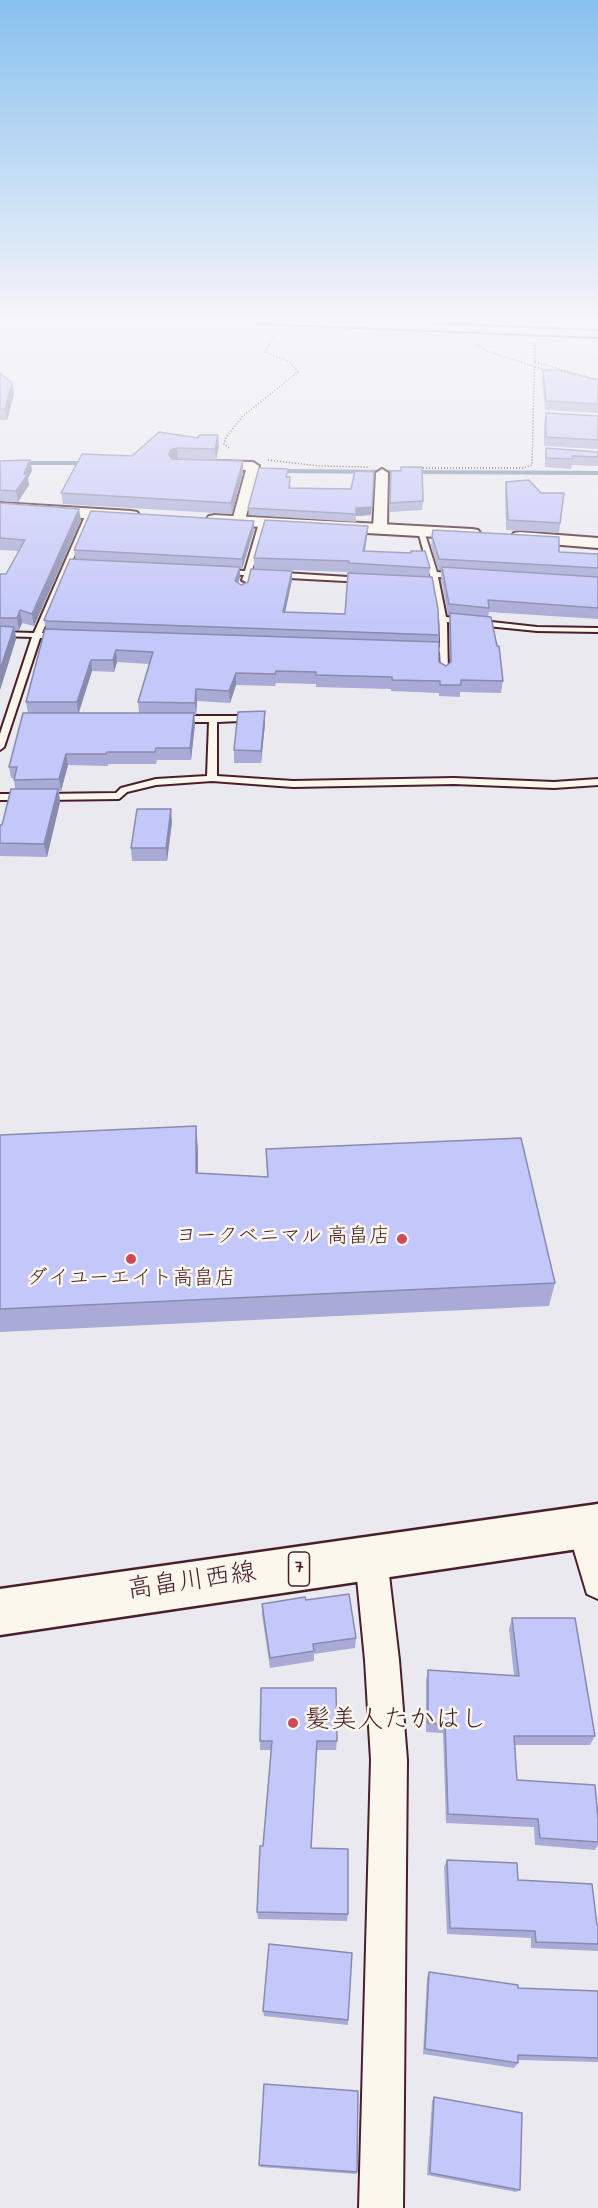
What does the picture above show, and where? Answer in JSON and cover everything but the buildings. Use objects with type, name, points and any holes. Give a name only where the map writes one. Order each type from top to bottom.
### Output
[{"type":"main road","name":"高畠川西線","points":[[0,1612],[590,1526]]},
{"type":"street","points":[[199,465],[253,466],[239,522]]},
{"type":"street","points":[[377,470],[380,529]]},
{"type":"street","points":[[0,508],[147,517]]},
{"type":"street","points":[[193,519],[598,543]]},
{"type":"street","points":[[590,1526],[598,1583]]},
{"type":"street","points":[[371,1558],[382,1660],[389,1760],[381,2208]]},
{"type":"lane","points":[[0,747],[37,635],[89,514]]},
{"type":"lane","points":[[242,591],[262,523]]},
{"type":"lane","points":[[421,531],[434,574],[443,619],[444,674]]},
{"type":"lane","points":[[66,564],[77,564]]},
{"type":"lane","points":[[214,572],[377,580]]},
{"type":"lane","points":[[434,574],[469,576]]},
{"type":"lane","points":[[424,583],[436,583]]},
{"type":"lane","points":[[443,619],[537,629],[598,630]]},
{"type":"lane","points":[[0,634],[72,636]]},
{"type":"lane","points":[[410,649],[444,650]]},
{"type":"lane","points":[[8,719],[20,719]]},
{"type":"lane","points":[[168,719],[238,720]]},
{"type":"lane","points":[[212,778],[213,719]]},
{"type":"lane","points":[[0,797],[119,796],[124,790],[156,782],[212,778],[293,784],[454,782],[554,785],[598,782]]},
{"type":"path","points":[[232,451],[224,444],[226,437],[237,423]]},
{"type":"path","points":[[416,468],[523,468],[532,465],[533,423]]},
{"type":"path","points":[[265,459],[377,470]]},
{"type":"waterway","points":[[21,463],[87,463]]},
{"type":"waterway","points":[[279,471],[399,472]]},
{"type":"waterway","points":[[414,472],[598,473]]},
{"type":"place","name":"ヨークベニマル 高畠店","points":[[402,1239]]},
{"type":"place","name":"ダイユーエイト高畠店","points":[[131,1259]]},
{"type":"place","name":"髪美人たかはし","points":[[293,1723]]}]
